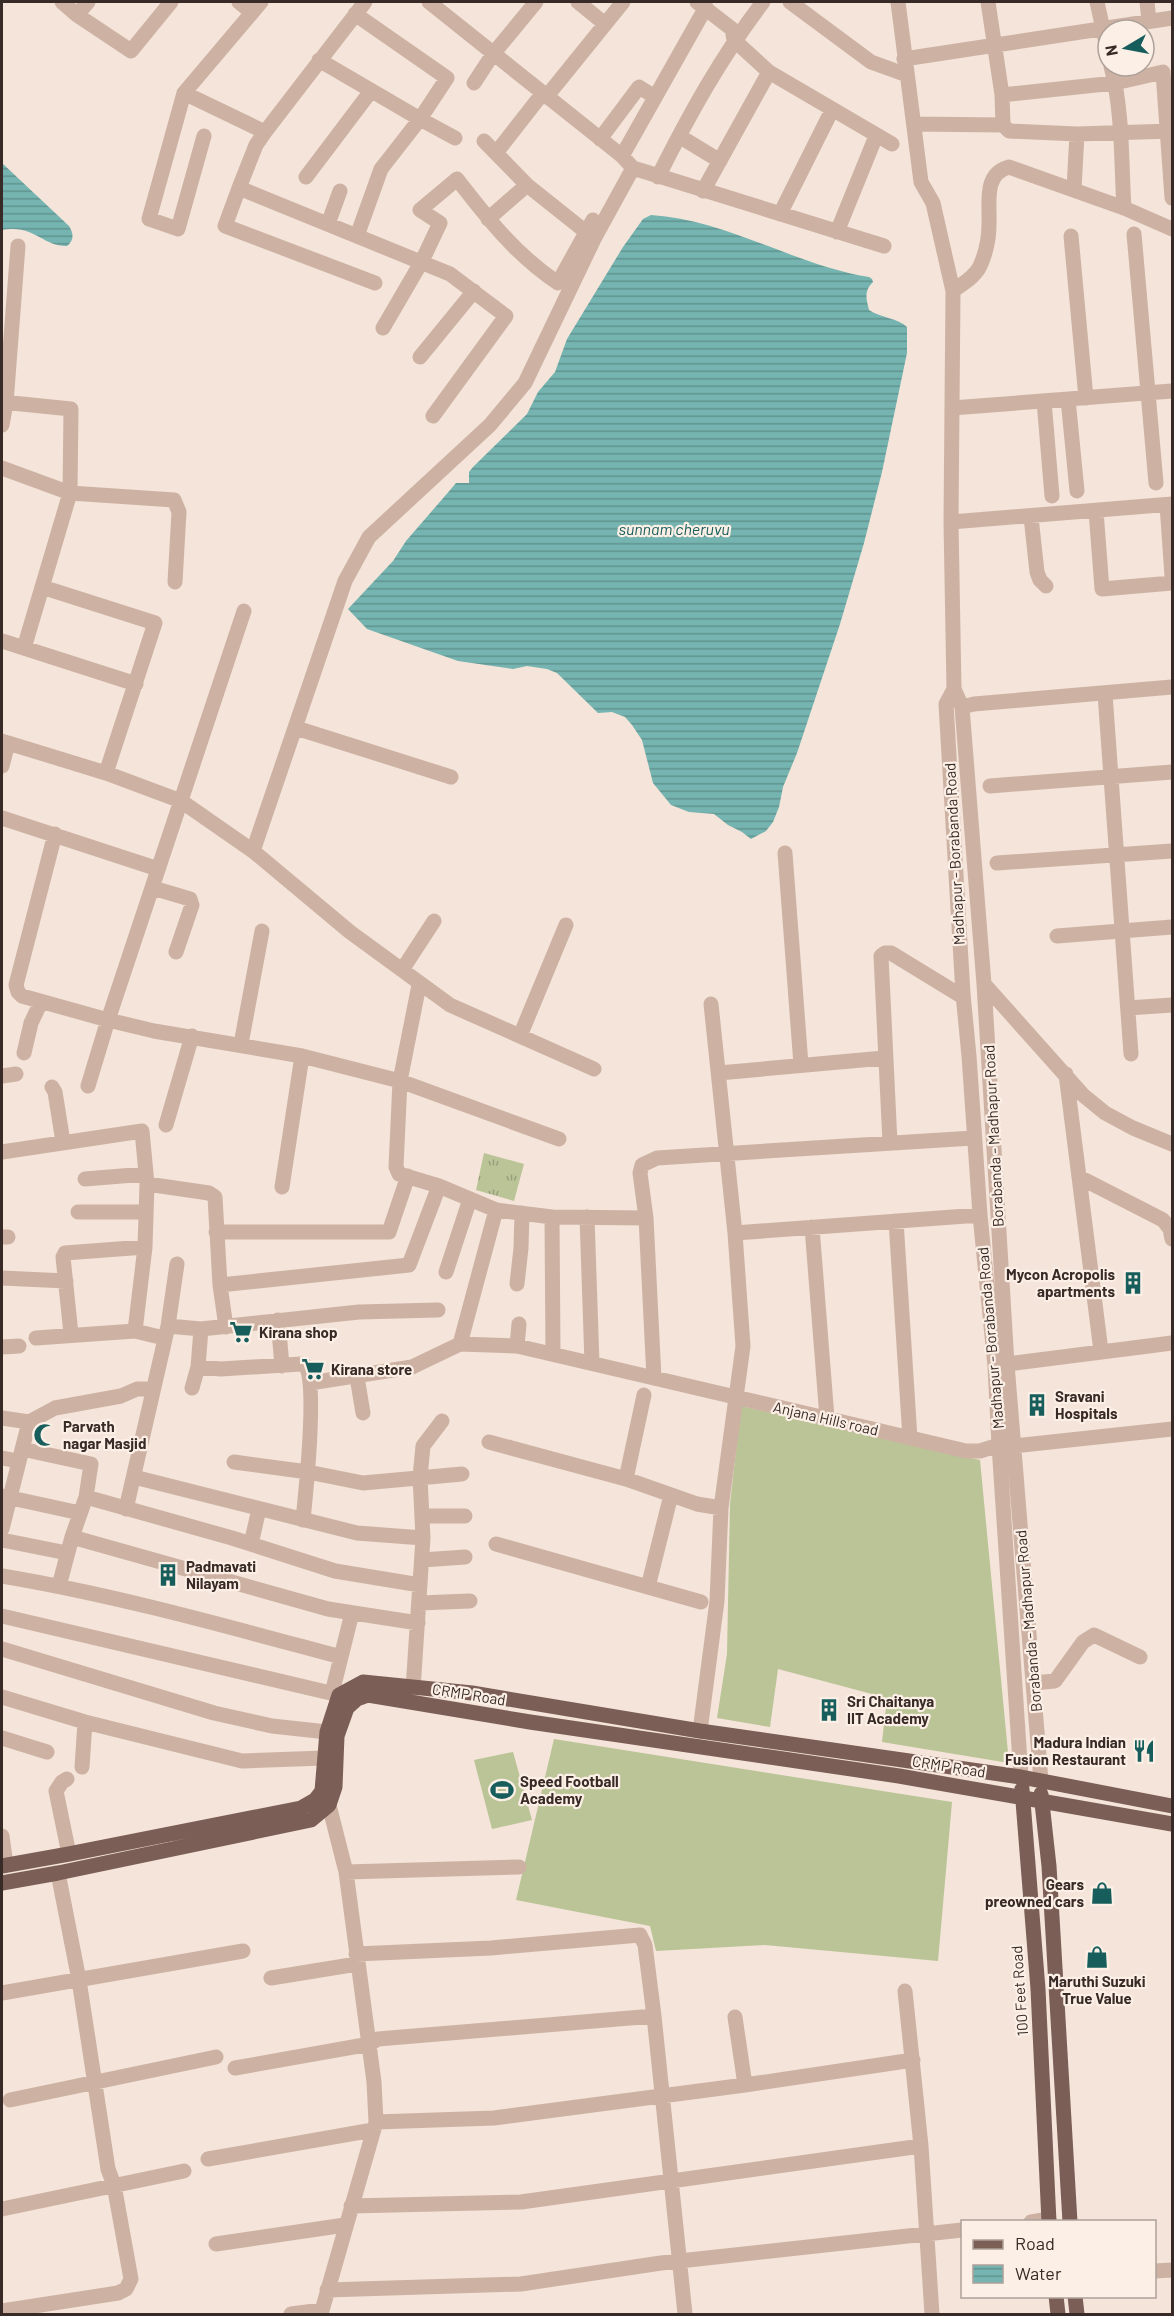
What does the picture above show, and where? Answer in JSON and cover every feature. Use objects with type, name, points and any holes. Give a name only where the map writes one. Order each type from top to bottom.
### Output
[{"type":"main road","name":"CRMP Road","points":[[336,1694],[363,1682],[413,1689],[472,1693],[700,1731],[1021,1777]]},
{"type":"main road","points":[[4,1865],[301,1808],[315,1800],[322,1791],[327,1732],[336,1694]]},
{"type":"main road","name":"CRMP Road","points":[[329,1805],[335,1787],[337,1736],[347,1708],[357,1699],[368,1695],[530,1722],[899,1776],[1041,1802]]},
{"type":"main road","points":[[1021,1777],[1173,1806]]},
{"type":"main road","name":"100 Feet Road","points":[[1021,1777],[1038,1989],[1049,2220]]},
{"type":"main road","points":[[1041,1781],[1041,1802],[1049,1866],[1070,2220]]},
{"type":"main road","points":[[1041,1802],[1173,1824]]},
{"type":"main road","points":[[2,1882],[58,1873],[310,1820],[329,1805]]},
{"type":"main road","points":[[1056,2298],[1058,2314]]},
{"type":"main road","points":[[1075,2298],[1077,2314]]},
{"type":"street","points":[[62,2],[77,15],[131,51],[171,2]]},
{"type":"street","points":[[77,15],[88,2]]},
{"type":"street","points":[[204,136],[178,229],[149,219],[184,93],[256,7],[239,2]]},
{"type":"street","points":[[429,2],[445,7],[493,54],[622,156],[633,168],[884,246]]},
{"type":"street","points":[[474,83],[493,54],[536,2]]},
{"type":"street","points":[[578,2],[605,24]]},
{"type":"street","points":[[496,153],[539,98],[547,96],[623,2]]},
{"type":"street","points":[[658,177],[693,107],[734,40],[763,2]]},
{"type":"street","points":[[790,2],[871,62],[907,75]]},
{"type":"street","name":"Madhapur - Borabanda Road","points":[[898,2],[921,182],[933,203],[952,290],[951,522],[954,689],[946,704],[973,1138],[995,1366],[1006,1446],[1021,1777]]},
{"type":"street","points":[[988,2],[1002,95],[1002,125]]},
{"type":"street","points":[[1097,2],[1100,18]]},
{"type":"street","points":[[1148,2],[1149,18]]},
{"type":"street","points":[[622,156],[655,97],[701,4],[732,29],[734,40],[769,72],[892,144]]},
{"type":"street","points":[[357,236],[381,169],[420,119],[447,78],[361,5],[256,146],[225,226],[375,283]]},
{"type":"street","points":[[1156,20],[1173,18]]},
{"type":"street","points":[[904,59],[1096,28]]},
{"type":"street","points":[[319,60],[455,138]]},
{"type":"street","points":[[703,191],[769,72]]},
{"type":"street","points":[[1002,95],[1115,83],[1163,72],[1171,131],[1173,198]]},
{"type":"street","points":[[1114,78],[1120,132],[1124,208]]},
{"type":"street","points":[[600,139],[639,87],[655,97]]},
{"type":"street","points":[[306,177],[371,91]]},
{"type":"street","points":[[184,93],[265,132]]},
{"type":"street","points":[[780,214],[832,110]]},
{"type":"street","points":[[914,124],[1002,125],[1009,131],[1077,134],[1171,131]]},
{"type":"street","points":[[1074,189],[1077,134]]},
{"type":"street","points":[[679,136],[720,161]]},
{"type":"street","points":[[837,232],[876,136]]},
{"type":"street","points":[[484,141],[527,185],[586,232]]},
{"type":"street","points":[[952,290],[977,272],[981,265],[988,235],[989,189],[997,173],[1009,167],[1074,189],[1173,229]]},
{"type":"street","points":[[253,851],[345,581],[369,537],[490,425],[525,383],[594,239],[633,168]]},
{"type":"street","points":[[383,327],[422,261],[440,223],[420,210],[457,180],[488,219],[533,266],[558,282],[604,199],[617,197]]},
{"type":"street","points":[[488,219],[527,185]]},
{"type":"street","points":[[239,188],[450,274],[506,316],[433,416]]},
{"type":"street","points":[[328,224],[340,191]]},
{"type":"street","points":[[1134,234],[1156,483]]},
{"type":"street","points":[[1071,236],[1086,398]]},
{"type":"street","points":[[2,425],[18,246]]},
{"type":"street","points":[[420,357],[474,291]]},
{"type":"street","points":[[952,408],[1173,391]]},
{"type":"street","points":[[1068,399],[1077,491]]},
{"type":"street","points":[[1044,401],[1052,496]]},
{"type":"street","points":[[4,402],[72,409],[70,493],[24,648]]},
{"type":"street","points":[[2,468],[70,493],[174,500],[179,512],[175,582]]},
{"type":"street","points":[[951,522],[1170,504],[1173,576]]},
{"type":"street","points":[[1096,511],[1102,589],[1173,583]]},
{"type":"street","points":[[1031,517],[1037,572],[1040,580],[1046,586]]},
{"type":"street","points":[[42,587],[155,623],[106,773]]},
{"type":"street","points":[[88,1086],[244,612]]},
{"type":"street","points":[[2,641],[136,684]]},
{"type":"street","points":[[954,689],[962,706],[1173,687]]},
{"type":"street","points":[[1105,694],[1131,1054]]},
{"type":"street","name":"Borabanda - Madhapur Road","points":[[962,706],[984,984],[1007,1364],[1006,1446],[1033,1683],[1041,1781]]},
{"type":"street","points":[[296,728],[451,777]]},
{"type":"street","points":[[2,766],[5,742],[106,773],[181,801],[253,851],[350,932],[450,1005],[594,1069]]},
{"type":"street","points":[[990,786],[1173,772]]},
{"type":"street","points":[[2,818],[158,869]]},
{"type":"street","points":[[55,834],[16,985],[22,996],[108,1020],[302,1056],[400,1081],[559,1139]]},
{"type":"street","points":[[997,863],[1173,851]]},
{"type":"street","points":[[785,853],[801,1065]]},
{"type":"street","points":[[153,888],[190,899],[192,905],[176,952]]},
{"type":"street","points":[[402,970],[434,921]]},
{"type":"street","points":[[520,1036],[566,925]]},
{"type":"street","points":[[1057,936],[1173,927]]},
{"type":"street","points":[[241,1044],[261,931]]},
{"type":"street","points":[[890,1143],[879,961],[881,956],[891,952],[963,998]]},
{"type":"street","points":[[419,984],[400,1081],[396,1167],[399,1174],[439,1186],[496,1210],[552,1217],[646,1218]]},
{"type":"street","points":[[984,984],[1083,1095],[1106,1113],[1133,1128],[1173,1144]]},
{"type":"street","points":[[24,1053],[31,1023],[41,1002]]},
{"type":"street","points":[[700,1731],[717,1601],[721,1508],[743,1346],[735,1233],[711,1004]]},
{"type":"street","points":[[1128,1008],[1173,1005]]},
{"type":"street","points":[[166,1125],[192,1036]]},
{"type":"street","points":[[282,1186],[302,1056]]},
{"type":"street","points":[[719,1073],[884,1058]]},
{"type":"street","points":[[1066,1074],[1101,1351]]},
{"type":"street","points":[[52,1086],[63,1142]]},
{"type":"street","points":[[2,1152],[142,1131],[146,1179],[145,1247],[135,1331]]},
{"type":"street","points":[[654,1378],[646,1218],[640,1173],[642,1165],[657,1158],[973,1138]]},
{"type":"street","points":[[216,1232],[389,1232],[408,1176]]},
{"type":"street","points":[[1079,1178],[1168,1222],[1173,1239]]},
{"type":"street","points":[[85,1179],[146,1179],[212,1194],[216,1200],[220,1285],[226,1327]]},
{"type":"street","points":[[220,1285],[409,1265],[439,1186]]},
{"type":"street","points":[[446,1272],[470,1199]]},
{"type":"street","points":[[310,1383],[412,1367],[460,1344],[496,1210]]},
{"type":"street","points":[[78,1212],[146,1212]]},
{"type":"street","points":[[517,1284],[522,1213]]},
{"type":"street","points":[[735,1233],[980,1215]]},
{"type":"street","points":[[586,1216],[592,1363]]},
{"type":"street","points":[[552,1217],[553,1354]]},
{"type":"street","points":[[896,1221],[910,1438]]},
{"type":"street","points":[[812,1227],[827,1418]]},
{"type":"street","points":[[71,1335],[63,1257],[69,1251],[145,1247]]},
{"type":"street","points":[[126,1509],[166,1332],[177,1264]]},
{"type":"street","points":[[2,1278],[66,1281]]},
{"type":"street","points":[[36,1338],[135,1331],[166,1332],[359,1312],[438,1310]]},
{"type":"street","points":[[278,1320],[282,1366]]},
{"type":"street","points":[[518,1346],[519,1324]]},
{"type":"street","points":[[192,1388],[198,1367],[201,1329]]},
{"type":"street","points":[[1007,1364],[1173,1343]]},
{"type":"street","name":"Anjana Hills road","points":[[460,1344],[518,1346],[973,1452],[1006,1446],[1173,1430]]},
{"type":"street","points":[[2,1347],[20,1346]]},
{"type":"street","points":[[198,1367],[221,1370],[306,1366],[310,1383],[308,1472],[303,1520]]},
{"type":"street","points":[[357,1377],[363,1413]]},
{"type":"street","points":[[2,1418],[29,1422],[55,1408],[121,1396],[137,1389],[153,1389]]},
{"type":"street","points":[[626,1479],[644,1395]]},
{"type":"street","points":[[413,1689],[423,1538],[420,1478],[423,1446],[442,1421]]},
{"type":"street","points":[[2,1529],[5,1496],[29,1422]]},
{"type":"street","points":[[489,1442],[626,1479],[697,1504],[721,1508]]},
{"type":"street","points":[[2,1458],[20,1455],[90,1463],[92,1469],[86,1497],[67,1553],[59,1586]]},
{"type":"street","points":[[234,1462],[308,1472],[363,1483],[462,1474]]},
{"type":"street","points":[[134,1477],[357,1533],[423,1538]]},
{"type":"street","points":[[648,1587],[671,1495]]},
{"type":"street","points":[[5,1496],[80,1513]]},
{"type":"street","points":[[86,1497],[335,1571],[420,1586]]},
{"type":"street","points":[[251,1545],[259,1509]]},
{"type":"street","points":[[422,1516],[465,1516]]},
{"type":"street","points":[[72,1537],[295,1600],[352,1613],[418,1623]]},
{"type":"street","points":[[2,1540],[67,1553]]},
{"type":"street","points":[[496,1544],[701,1602]]},
{"type":"street","points":[[422,1560],[465,1557]]},
{"type":"street","points":[[2,1576],[59,1586],[182,1615],[341,1657]]},
{"type":"street","points":[[419,1603],[470,1601]]},
{"type":"street","points":[[2,1616],[336,1694],[341,1657],[352,1613]]},
{"type":"street","points":[[1033,1683],[1055,1681],[1083,1642],[1094,1635],[1140,1657]]},
{"type":"street","points":[[2,1649],[214,1713],[272,1726],[327,1732]]},
{"type":"street","points":[[2,1696],[85,1722],[242,1761],[324,1758]]},
{"type":"street","points":[[82,1767],[85,1722]]},
{"type":"street","points":[[2,1738],[47,1752]]},
{"type":"street","points":[[67,1779],[56,1791],[69,1854]]},
{"type":"street","points":[[291,2314],[322,2312],[374,2126],[374,2082],[370,2044],[346,1872],[329,1805]]},
{"type":"street","points":[[2,1836],[4,1865]]},
{"type":"street","points":[[346,1872],[519,1867]]},
{"type":"street","points":[[2,2311],[118,2293],[126,2289],[131,2279],[114,2185],[108,2169],[79,1980],[58,1873]]},
{"type":"street","points":[[271,1978],[357,1959],[640,1935],[645,1945],[654,2016],[685,2314]]},
{"type":"street","points":[[2,1993],[243,1951]]},
{"type":"street","points":[[905,1991],[921,2146],[932,2314]]},
{"type":"street","points":[[235,2068],[370,2044],[378,2039],[654,2016]]},
{"type":"street","points":[[735,2017],[745,2085]]},
{"type":"street","points":[[10,2100],[216,2057]]},
{"type":"street","points":[[208,2159],[374,2126],[494,2118],[913,2060]]},
{"type":"street","points":[[351,2206],[521,2202],[921,2146]]},
{"type":"street","points":[[2,2209],[183,2171]]},
{"type":"street","points":[[216,2244],[345,2225]]},
{"type":"street","points":[[327,2290],[521,2284],[680,2261],[961,2229]]},
{"type":"street","points":[[1156,2271],[1173,2270]]},
{"type":"green space","points":[[484,1153],[524,1164],[514,1201],[476,1190]]},
{"type":"green space","points":[[741,1406],[980,1460],[1009,1763],[882,1742],[887,1698],[778,1669],[770,1727],[717,1718],[727,1654],[730,1504]]},
{"type":"green space","points":[[554,1739],[952,1802],[938,1961],[765,1945],[656,1951],[650,1926],[516,1900]]},
{"type":"green space","name":"Speed Football Academy","points":[[513,1752],[532,1820],[492,1829],[474,1760]]},
{"type":"water","points":[[2,163],[69,226],[72,237],[67,246],[51,243],[22,230],[2,230]]},
{"type":"water","name":"sunnam cheruvu","points":[[651,215],[707,225],[814,263],[869,277],[873,282],[866,295],[869,310],[907,327],[907,353],[882,472],[840,624],[773,822],[766,831],[751,839],[714,814],[689,812],[671,805],[653,783],[642,740],[632,725],[625,717],[612,712],[598,713],[557,673],[527,666],[513,669],[458,661],[367,629],[348,609],[393,561],[406,541],[456,483],[469,483],[469,472],[473,467],[527,414],[538,392],[555,372],[567,339],[623,247],[643,219]]},
{"type":"place","name":"Mycon Acropolis apartments","points":[[1133,1283]]},
{"type":"place","name":"Kirana shop","points":[[241,1332]]},
{"type":"place","name":"Kirana store","points":[[313,1369]]},
{"type":"place","name":"Sravani Hospitals","points":[[1037,1405]]},
{"type":"place","name":"Parvath nagar Masjid","points":[[45,1435]]},
{"type":"place","name":"Padmavati Nilayam","points":[[168,1575]]},
{"type":"place","name":"Sri Chaitanya IIT Academy","points":[[829,1710]]},
{"type":"place","name":"Madura Indian Fusion Restaurant","points":[[1144,1751]]},
{"type":"place","name":"Speed Football Academy","points":[[502,1790]]},
{"type":"place","name":"Gears preowned cars","points":[[1102,1893]]},
{"type":"place","name":"Maruthi Suzuki True Value","points":[[1097,1957]]}]
